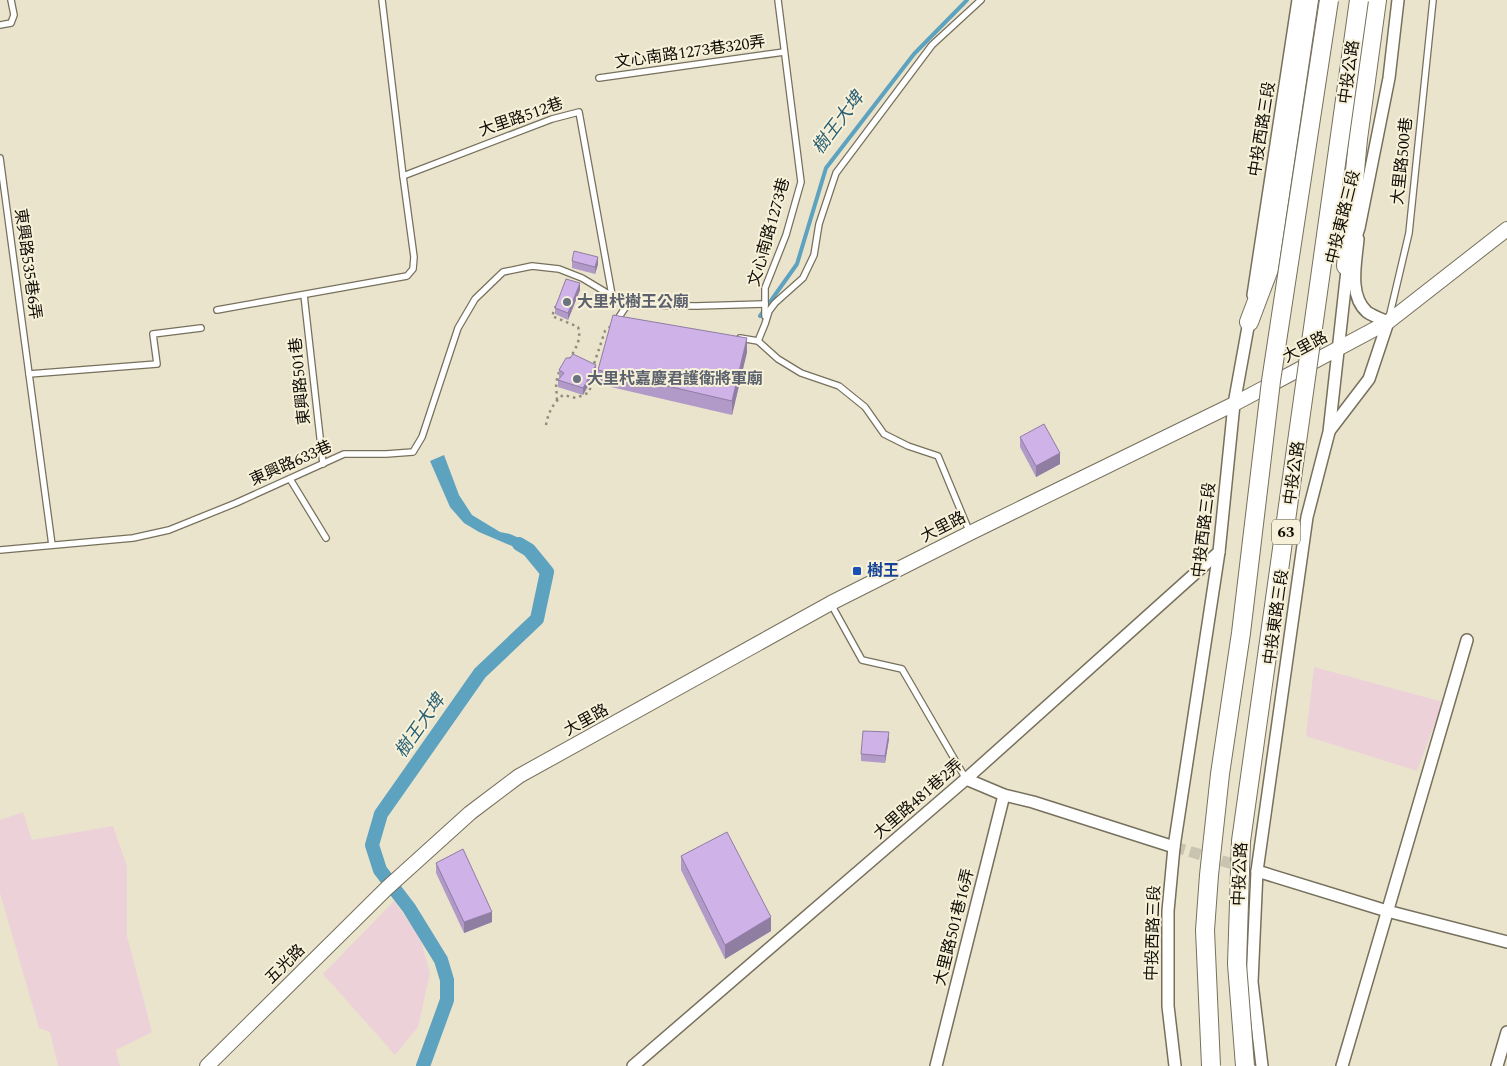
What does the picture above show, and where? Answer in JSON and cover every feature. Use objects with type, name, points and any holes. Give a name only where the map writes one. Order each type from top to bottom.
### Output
[{"type":"main road","points":[[1249,322],[1269,269],[1309,0]]},
{"type":"main road","name":"中投公路","points":[[1211,1066],[1205,930],[1220,774],[1241,633],[1271,381],[1329,0]]},
{"type":"main road","name":"中投公路","points":[[1245,1066],[1237,964],[1242,841],[1359,0]]},
{"type":"main road","points":[[1346,266],[1358,138],[1378,0]]},
{"type":"street","name":"中投西路三段","points":[[1176,1066],[1168,1006],[1168,911],[1174,847],[1219,552],[1234,404],[1249,322],[1298,0]]},
{"type":"street","name":"中投東路三段","points":[[1262,1066],[1252,982],[1257,871],[1306,518],[1329,432],[1346,266],[1360,228],[1389,78],[1398,0]]},
{"type":"street","points":[[1329,432],[1369,379],[1388,322],[1368,313],[1358,301],[1355,277],[1360,228]]},
{"type":"street","name":"大里路","points":[[387,888],[470,813],[519,776],[831,603],[1234,404],[1388,322],[1507,229]]},
{"type":"street","name":"大里路481巷2弄","points":[[633,1066],[966,779],[1219,552]]},
{"type":"street","points":[[1342,1066],[1466,640]]},
{"type":"street","points":[[966,779],[1004,795],[1033,802],[1174,847]]},
{"type":"street","name":"大里路501巷16弄","points":[[936,1066],[1004,795]]},
{"type":"street","points":[[1257,871],[1387,911],[1507,942]]},
{"type":"street","name":"五光路","points":[[207,1066],[387,888]]},
{"type":"street","points":[[1497,1066],[1507,1032]]},
{"type":"lane","points":[[0,26],[11,23],[14,15],[11,0]]},
{"type":"lane","points":[[217,310],[407,276],[413,270],[414,257],[382,0]]},
{"type":"lane","name":"文心南路1273巷","points":[[765,322],[765,288],[786,235],[801,182],[778,0]]},
{"type":"lane","points":[[758,341],[769,311],[775,303],[803,278],[814,255],[819,224],[836,173],[932,45],[980,0]]},
{"type":"lane","name":"大里路500巷","points":[[1388,322],[1409,233],[1433,0]]},
{"type":"lane","name":"文心南路1273巷320弄","points":[[599,78],[784,52]]},
{"type":"lane","name":"大里路512巷","points":[[403,176],[552,119],[579,112],[612,295]]},
{"type":"lane","name":"東興路535巷6弄","points":[[0,158],[52,546]]},
{"type":"lane","name":"東興路633巷","points":[[0,550],[133,538],[169,530],[236,503],[344,454],[413,452],[422,437],[458,328],[475,300],[503,272],[532,266],[559,269],[582,278],[627,305]]},
{"type":"lane","name":"東興路501巷","points":[[304,295],[323,464]]},
{"type":"lane","points":[[626,321],[617,320],[627,305],[766,304]]},
{"type":"lane","points":[[29,374],[157,364],[153,334],[201,328]]},
{"type":"lane","points":[[730,336],[758,341],[778,359],[801,373],[839,386],[865,407],[884,434],[908,446],[938,456],[970,533]]},
{"type":"lane","points":[[290,479],[326,538]]},
{"type":"lane","points":[[831,603],[862,660],[902,669],[966,779]]},
{"type":"path","points":[[559,297],[552,316],[578,327],[580,334],[577,346],[568,361]]},
{"type":"path","points":[[546,425],[547,416],[563,395],[576,398],[588,393],[599,370],[592,367],[605,331],[617,320]]},
{"type":"path","points":[[558,400],[556,383],[561,367]]},
{"type":"shaded area","points":[[1314,667],[1443,702],[1417,771],[1306,736]]},
{"type":"shaded area","points":[[23,812],[32,840],[113,826],[127,866],[127,936],[152,1032],[116,1050],[120,1066],[58,1066],[50,1032],[39,1028],[0,893],[0,820]]},
{"type":"shaded area","points":[[394,901],[420,937],[430,973],[418,1027],[395,1055],[323,974]]},
{"type":"water","points":[[444,455],[459,495],[472,515],[500,532],[510,534],[530,543],[533,555],[479,532],[464,523],[450,507],[430,461]]},
{"type":"building","points":[[574,251],[598,257],[595,267],[572,261]]},
{"type":"building","name":"大里杙樹王公廟","points":[[566,279],[580,283],[568,313],[555,308]]},
{"type":"building","points":[[613,315],[747,338],[732,401],[598,370]]},
{"type":"building","name":"大里杙嘉慶君護衛將軍廟","points":[[573,354],[596,365],[583,388],[558,380],[564,373],[559,370],[566,358],[570,358]]},
{"type":"building","points":[[1044,424],[1060,453],[1036,466],[1020,437]]},
{"type":"building","points":[[863,731],[889,732],[885,756],[861,754]]},
{"type":"building","points":[[727,832],[771,917],[725,945],[681,856]]},
{"type":"building","points":[[463,849],[492,912],[464,922],[436,863]]},
{"type":"waterway","name":"樹王大埤","points":[[760,316],[797,264],[826,168],[914,54],[967,0]]},
{"type":"waterway","name":"樹王大埤","points":[[423,1066],[447,1000],[447,980],[441,960],[409,908],[380,870],[372,845],[381,814],[480,673],[537,619],[547,572],[529,550],[519,544]]},
{"type":"tunnel","points":[[1174,847],[1257,871]]},
{"type":"place","name":"大里杙樹王公廟","points":[[567,302]]},
{"type":"place","name":"大里杙嘉慶君護衛將軍廟","points":[[577,379]]},
{"type":"place","name":"樹王","points":[[857,571]]}]
